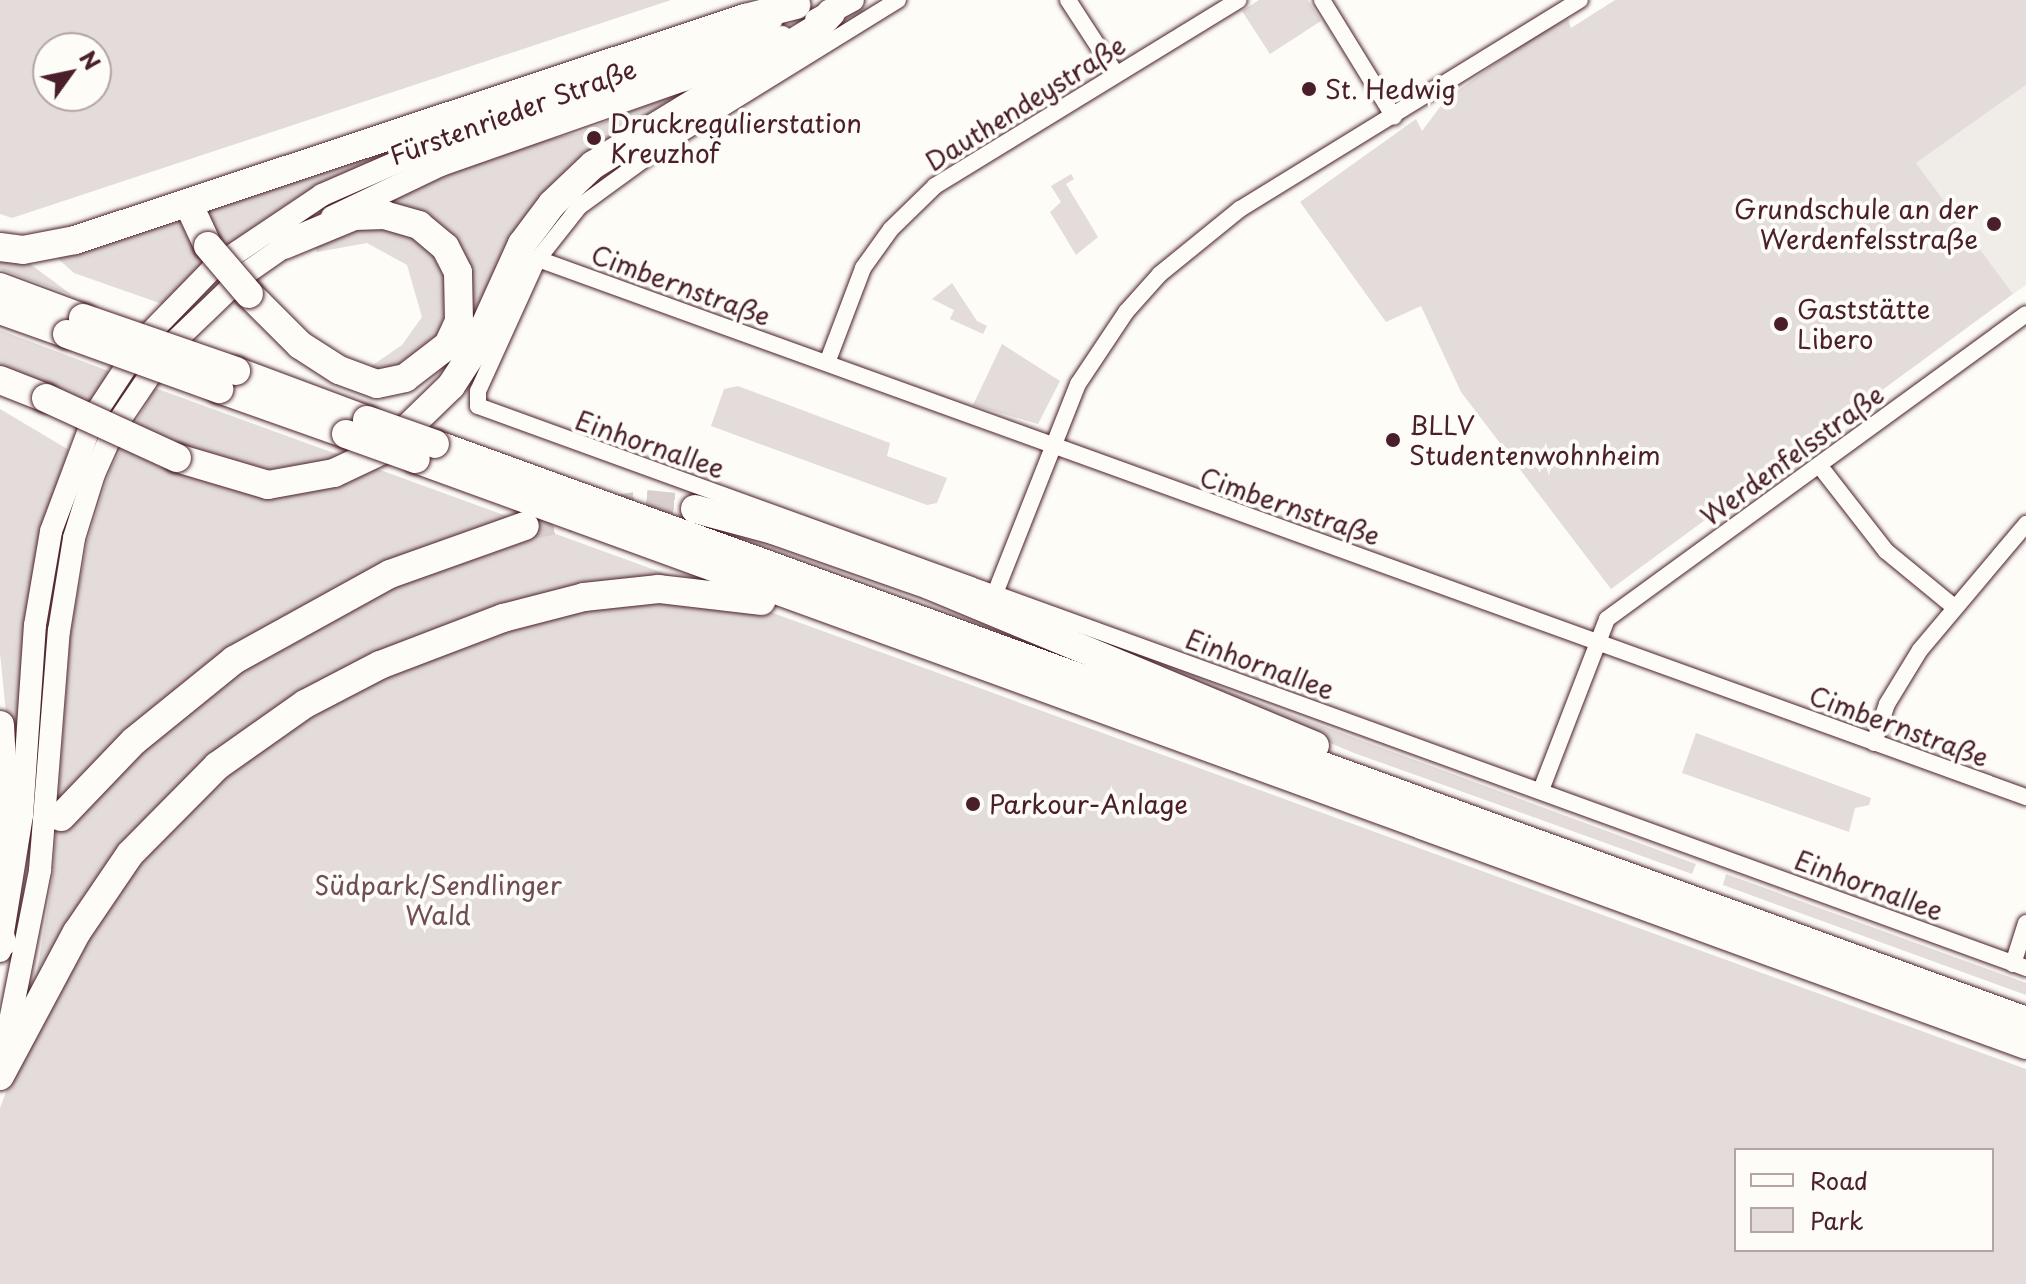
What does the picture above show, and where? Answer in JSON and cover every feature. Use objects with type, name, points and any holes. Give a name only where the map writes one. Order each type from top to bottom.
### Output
[{"type":"highway","points":[[0,247],[23,250],[75,240],[745,18],[801,3]]},
{"type":"highway","points":[[0,380],[177,458],[268,485],[334,473],[387,448],[451,386],[472,354],[522,244],[552,204],[593,165],[841,16]]},
{"type":"highway","points":[[188,203],[208,246],[249,294],[300,345],[339,370],[377,384],[405,378],[448,345],[459,321],[458,272],[445,247],[419,225],[385,215],[354,216],[284,245]]},
{"type":"highway","points":[[0,287],[75,326]]},
{"type":"highway","points":[[0,310],[75,326],[2026,1021]]},
{"type":"highway","points":[[426,452],[830,613],[2026,1045]]},
{"type":"highway","points":[[695,509],[773,530],[929,585],[1388,776],[1416,802]]},
{"type":"highway","points":[[61,817],[134,741],[234,660],[390,574],[525,526]]},
{"type":"highway","points":[[0,1076],[77,932],[130,854],[217,766],[305,704],[380,665],[503,618],[584,597],[705,591],[830,613]]},
{"type":"highway","points":[[0,725],[5,821],[0,904]]},
{"type":"main road","name":"Fürstenrieder Straße","points":[[1,943],[22,815],[35,625],[51,531],[72,463],[95,414],[145,338],[184,296],[240,246],[353,179],[703,52],[801,3]]},
{"type":"main road","name":"Fürstenrieder Straße","points":[[0,1064],[26,959],[40,870],[59,631],[74,538],[115,427],[169,347],[209,307],[284,245],[361,200],[441,165],[684,80],[841,16]]},
{"type":"street","name":"Fürstenrieder Straße","points":[[478,406],[478,391],[538,259],[579,207],[841,16],[898,0]]},
{"type":"street","points":[[1068,0],[1116,74]]},
{"type":"street","name":"Dauthendeystraße","points":[[827,363],[863,268],[913,207],[940,182],[1239,0]]},
{"type":"street","points":[[1322,0],[1394,117]]},
{"type":"street","points":[[996,591],[1050,446],[1097,353],[1160,274],[1240,209],[1580,0]]},
{"type":"street","name":"Cimbernstraße","points":[[538,259],[2026,797]]},
{"type":"street","name":"Werdenfelsstraße","points":[[1541,790],[1607,619],[2026,314]]},
{"type":"street","name":"Einhornallee","points":[[478,406],[996,591],[2020,966]]},
{"type":"street","points":[[1819,465],[1886,551],[1953,606]]},
{"type":"street","points":[[1874,743],[1887,704],[1953,606],[2026,524]]},
{"type":"street","points":[[2020,966],[2026,923]]},
{"type":"shaded area","name":"Grundschule an der Werdenfelsstraße","points":[[2026,85],[2026,285],[2013,294],[1916,163]]},
{"type":"green space","points":[[0,0],[671,0],[12,218],[0,214]]},
{"type":"green space","points":[[1259,0],[1308,0],[1321,21],[1270,54],[1242,11]]},
{"type":"green space","points":[[1615,0],[2026,0],[2026,85],[1916,163],[2013,294],[1611,589],[1461,392],[1421,306],[1386,322],[1300,202],[1416,119],[1422,131],[1446,99],[1534,36],[1568,19],[1571,28]]},
{"type":"green space","points":[[691,87],[693,92],[593,155],[478,316],[472,315],[468,278],[371,204],[521,145],[578,133]]},
{"type":"green space","points":[[477,118],[295,199],[224,248],[165,305],[74,273],[55,256]]},
{"type":"green space","points":[[1071,174],[1074,179],[1066,184],[1098,237],[1076,255],[1050,212],[1061,202],[1051,186]]},
{"type":"green space","points":[[380,226],[411,234],[435,255],[450,292],[438,340],[413,362],[371,372],[370,367],[402,345],[422,317],[407,265],[367,243],[317,252],[313,244],[356,228]]},
{"type":"green space","points":[[0,257],[26,261],[72,295],[0,269]]},
{"type":"green space","points":[[952,283],[977,321],[987,326],[983,334],[950,319],[954,310],[932,299]]},
{"type":"green space","points":[[0,330],[111,372],[81,425],[0,382]]},
{"type":"green space","points":[[1002,344],[1060,381],[1038,424],[973,405]]},
{"type":"green space","points":[[738,386],[890,443],[887,456],[947,478],[937,503],[927,505],[711,426],[724,389]]},
{"type":"green space","name":"Südpark/Sendlinger Wald","points":[[155,388],[2026,1069],[2026,1284],[0,1284],[0,1108],[26,1040],[53,874],[70,637],[87,542],[110,470]]},
{"type":"green space","points":[[0,409],[69,450],[50,506],[22,728],[7,723],[0,653]]},
{"type":"green space","points":[[1039,621],[1696,864],[1692,874],[1354,753]]},
{"type":"green space","points":[[1696,733],[1871,798],[1869,805],[1855,808],[1849,832],[1682,773]]},
{"type":"green space","points":[[1726,874],[2026,983],[2026,995],[1723,885]]},
{"type":"tunnel","points":[[525,526],[646,504],[695,509]]},
{"type":"place","name":"St. Hedwig","points":[[1309,89]]},
{"type":"place","name":"Druckregulierstation Kreuzhof","points":[[594,138]]},
{"type":"place","name":"Grundschule an der Werdenfelsstraße","points":[[1994,224]]},
{"type":"place","name":"Gaststätte Libero","points":[[1781,324]]},
{"type":"place","name":"BLLV Studentenwohnheim","points":[[1393,440]]},
{"type":"place","name":"Parkour-Anlage","points":[[973,804]]}]
